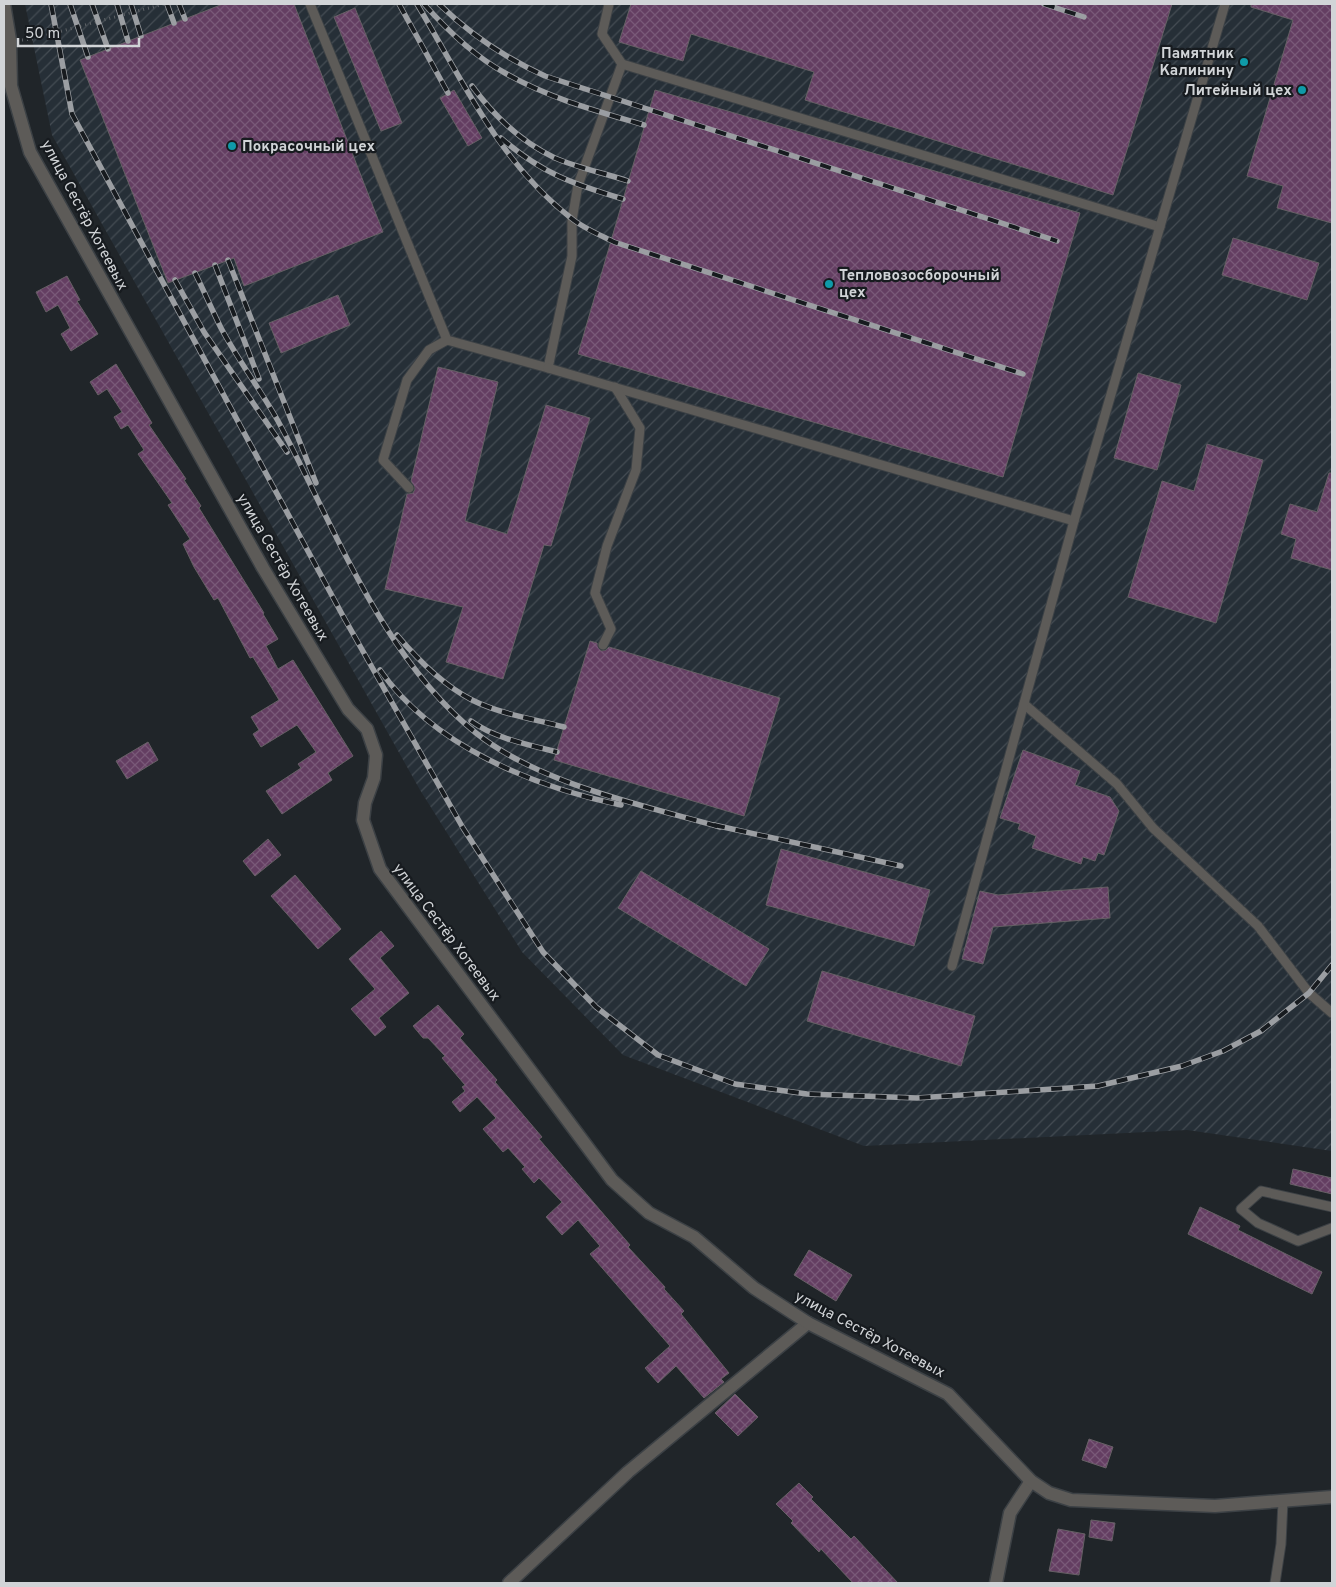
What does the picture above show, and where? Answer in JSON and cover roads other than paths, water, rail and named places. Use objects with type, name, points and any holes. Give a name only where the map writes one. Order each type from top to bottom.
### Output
[{"type":"street","name":"улица Сестёр Хотеевых","points":[[4,4],[11,86],[30,152],[263,568],[348,709],[367,729],[376,755],[374,778],[365,803],[363,820],[380,869],[612,1180],[649,1213],[694,1237],[754,1288],[808,1323],[948,1394],[1031,1481],[1049,1493],[1070,1500],[1215,1506],[1332,1497]]},
{"type":"street","points":[[508,1583],[628,1472],[808,1323]]},
{"type":"street","points":[[996,1583],[1010,1513],[1031,1481]]},
{"type":"lane","points":[[310,4],[447,340]]},
{"type":"lane","points":[[609,4],[602,34],[622,64],[1160,227]]},
{"type":"lane","points":[[952,966],[1074,521],[1224,4]]},
{"type":"lane","points":[[548,368],[572,256],[572,220],[578,185],[622,64]]},
{"type":"lane","points":[[409,488],[383,460],[407,380],[428,350],[447,340],[1074,521]]},
{"type":"lane","points":[[603,645],[610,629],[595,593],[607,546],[636,470],[640,428],[615,387]]},
{"type":"lane","points":[[1024,704],[1118,784],[1153,828],[1258,926],[1309,992],[1332,1013]]},
{"type":"lane","points":[[1332,1207],[1261,1191],[1241,1209],[1258,1223],[1298,1242],[1332,1228]]},
{"type":"lane","points":[[1275,1583],[1282,1544],[1283,1501]]},
{"type":"railway","points":[[51,4],[72,114],[343,616],[463,828],[543,952],[596,1007],[658,1055],[735,1084],[807,1094],[917,1098],[1098,1086],[1182,1066],[1223,1051],[1261,1031],[1309,993],[1332,965]]},
{"type":"railway","points":[[70,4],[88,57]]},
{"type":"railway","points":[[92,4],[108,49]]},
{"type":"railway","points":[[117,4],[128,41]]},
{"type":"railway","points":[[131,4],[141,36]]},
{"type":"railway","points":[[167,4],[174,23]]},
{"type":"railway","points":[[179,4],[185,19]]},
{"type":"railway","points":[[399,4],[448,93]]},
{"type":"railway","points":[[417,4],[467,91],[503,146],[523,172],[546,196],[581,225],[614,242],[1023,374]]},
{"type":"railway","points":[[424,4],[482,59],[521,82],[555,97],[644,125]]},
{"type":"railway","points":[[439,4],[463,26],[489,45],[516,62],[545,76],[1057,241]]},
{"type":"railway","points":[[1044,4],[1084,17]]},
{"type":"railway","points":[[472,86],[499,118],[543,152],[573,165],[628,181]]},
{"type":"railway","points":[[501,138],[544,169],[588,188],[623,199]]},
{"type":"railway","points":[[228,260],[316,483]]},
{"type":"railway","points":[[215,265],[259,379]]},
{"type":"railway","points":[[195,273],[228,340],[278,421],[363,588],[387,629],[413,667],[443,702],[476,733],[502,751],[530,766],[593,791],[720,827]]},
{"type":"railway","points":[[175,280],[204,332],[287,452]]},
{"type":"railway","points":[[397,635],[413,654],[461,694],[483,705],[506,713],[564,727]]},
{"type":"railway","points":[[380,670],[402,697],[428,721],[488,759],[554,787],[621,805]]},
{"type":"railway","points":[[471,721],[501,736],[557,752]]},
{"type":"railway","points":[[714,825],[901,866]]},
{"type":"place","name":"Памятник Калинину","points":[[1244,62]]},
{"type":"place","name":"Литейный цех","points":[[1302,90]]},
{"type":"place","name":"Покрасочный цех","points":[[232,146]]},
{"type":"place","name":"Тепловозосборочный цех","points":[[829,284]]}]
